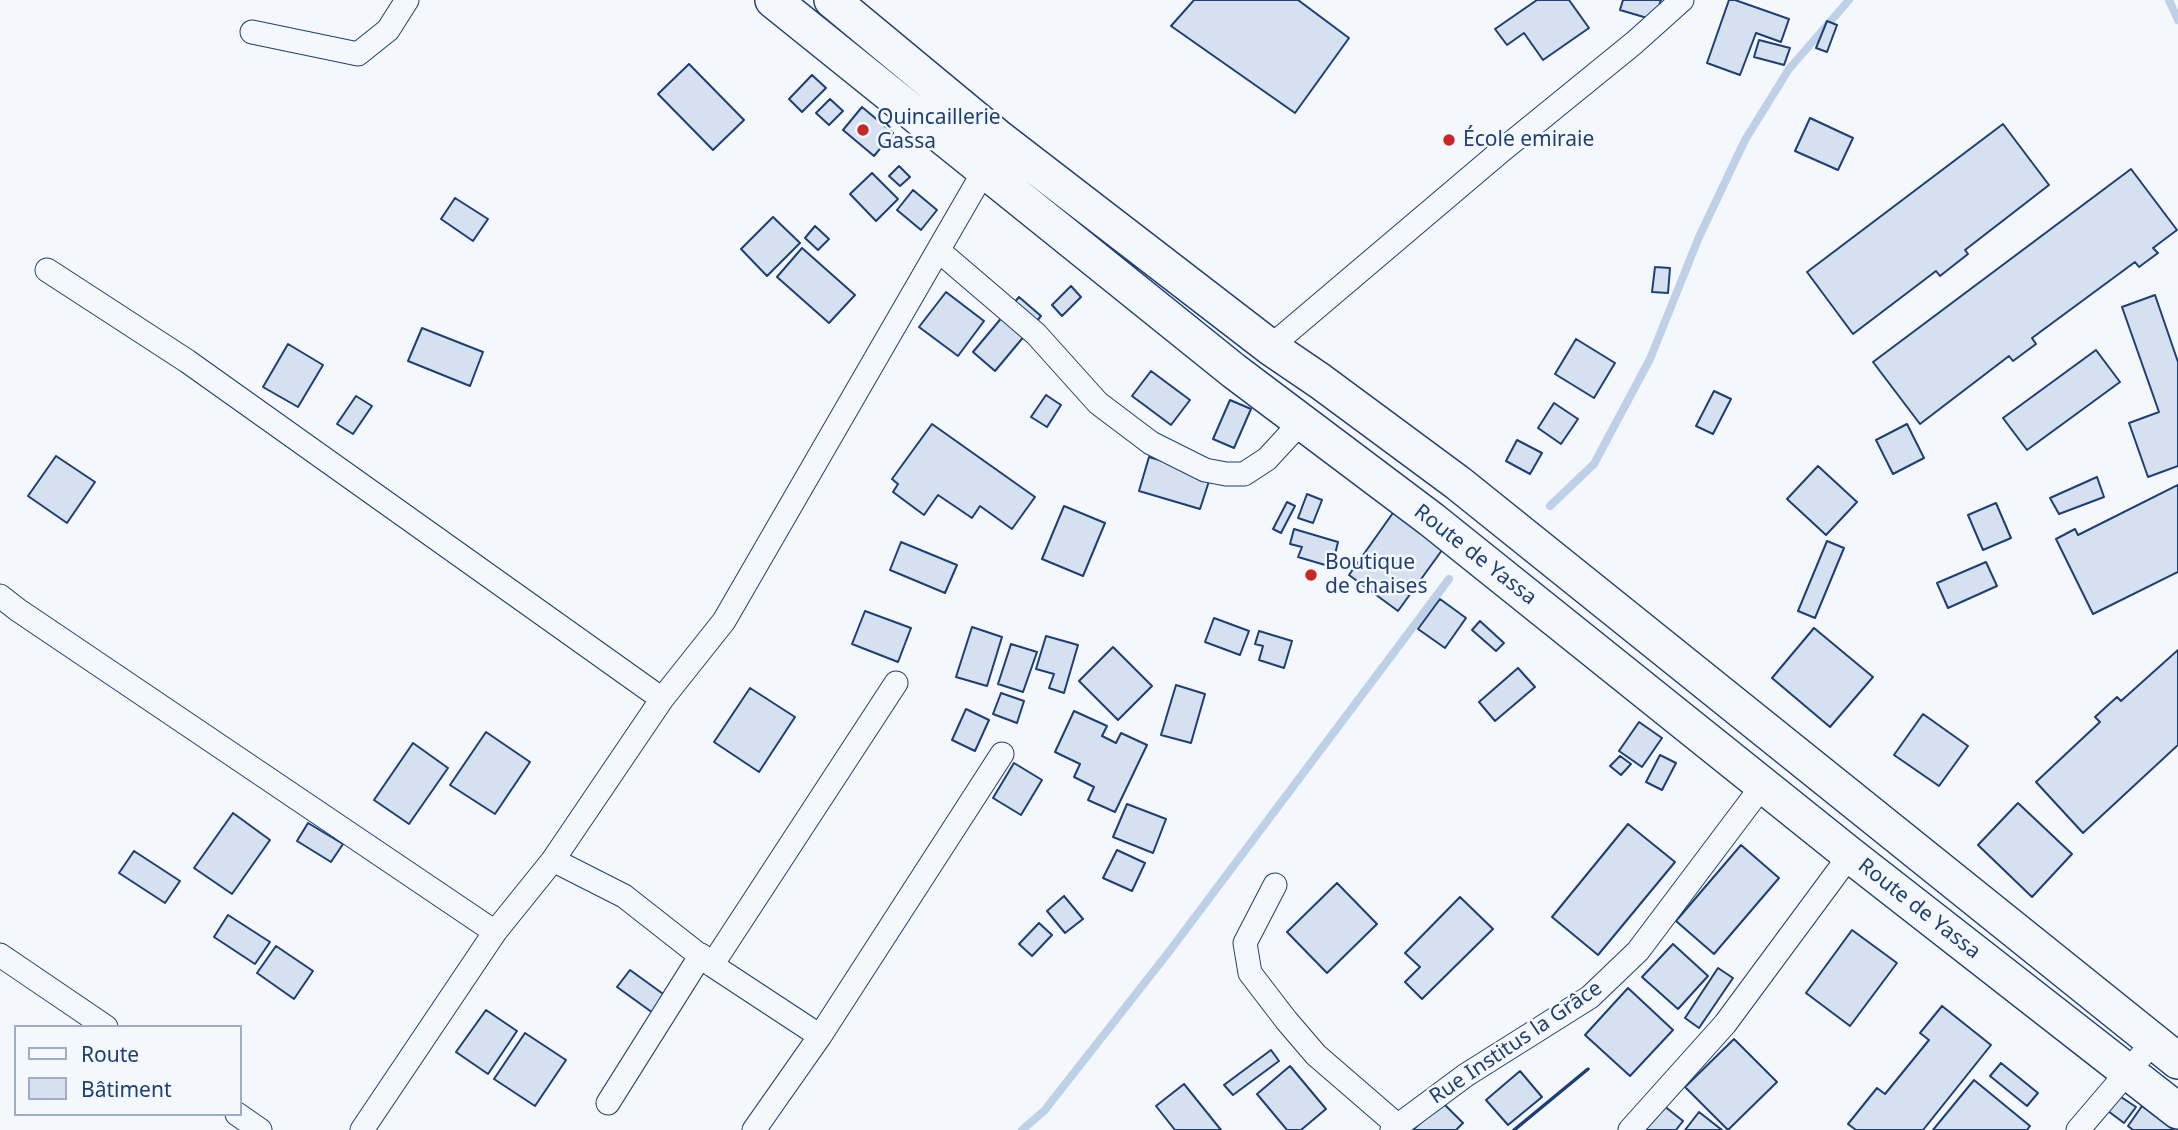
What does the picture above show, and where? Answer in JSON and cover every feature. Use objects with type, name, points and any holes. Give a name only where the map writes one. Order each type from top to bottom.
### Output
[{"type":"main road","name":"Route de Yassa","points":[[773,0],[814,13],[984,171],[1234,371],[1432,520],[1850,855],[2178,1111]]},
{"type":"main road","name":"Route de Yassa","points":[[832,0],[996,136],[1270,347],[1458,483],[2166,1051]]},
{"type":"street","points":[[252,32],[358,54],[388,30],[407,0]]},
{"type":"street","points":[[1270,347],[1682,0]]},
{"type":"street","points":[[362,1130],[495,932],[554,860],[662,699],[724,621],[984,171]]},
{"type":"street","points":[[939,250],[1036,334],[1098,403],[1152,443],[1205,470],[1244,474],[1267,459],[1290,434],[1298,418]]},
{"type":"street","points":[[47,270],[187,361],[662,699]]},
{"type":"street","points":[[0,596],[495,932]]},
{"type":"street","points":[[608,1103],[896,683]]},
{"type":"street","points":[[754,1130],[820,1036],[1002,754]]},
{"type":"street","name":"Rue Institus la Grâce","points":[[1394,1127],[1466,1075],[1590,997],[1638,951],[1763,785]]},
{"type":"street","points":[[1630,1130],[1725,1024],[1850,855]]},
{"type":"street","points":[[554,860],[624,896],[706,960],[820,1036]]},
{"type":"street","points":[[1275,886],[1245,943],[1250,973],[1316,1055],[1394,1127]]},
{"type":"street","points":[[0,955],[103,1025]]},
{"type":"street","points":[[2078,1130],[2128,1071],[2166,1051]]},
{"type":"street","points":[[240,1116],[261,1130]]},
{"type":"building","points":[[1194,0],[1298,0],[1349,38],[1295,113],[1171,26]]},
{"type":"building","points":[[1537,0],[1569,0],[1589,28],[1543,60],[1524,33],[1507,45],[1495,29]]},
{"type":"building","points":[[1623,0],[1661,0],[1654,20],[1620,10]]},
{"type":"building","points":[[1729,0],[1789,19],[1781,42],[1756,33],[1740,75],[1707,63]]},
{"type":"building","points":[[1827,21],[1837,25],[1827,52],[1816,48]]},
{"type":"building","points":[[1759,40],[1790,48],[1784,65],[1754,57]]},
{"type":"building","points":[[689,64],[744,120],[713,150],[658,94]]},
{"type":"building","points":[[812,75],[826,88],[802,112],[789,99]]},
{"type":"building","points":[[830,99],[843,111],[829,125],[816,113]]},
{"type":"building","points":[[862,107],[893,133],[874,156],[843,130]]},
{"type":"building","points":[[1810,118],[1853,138],[1838,170],[1795,151]]},
{"type":"building","points":[[2003,124],[2049,185],[1965,250],[1968,254],[1940,276],[1936,271],[1853,334],[1807,272]]},
{"type":"building","points":[[899,166],[910,177],[900,186],[889,176]]},
{"type":"building","points":[[2131,169],[2177,230],[2153,248],[2158,253],[2139,267],[2135,262],[2032,338],[2036,344],[2013,361],[2009,356],[1920,424],[1873,362]]},
{"type":"building","points":[[872,173],[898,199],[876,221],[850,194]]},
{"type":"building","points":[[913,190],[937,210],[921,230],[897,210]]},
{"type":"building","points":[[455,198],[488,219],[473,241],[441,219]]},
{"type":"building","points":[[773,217],[800,243],[767,276],[741,249]]},
{"type":"building","points":[[815,226],[829,239],[818,250],[805,238]]},
{"type":"building","points":[[802,248],[855,295],[829,323],[777,277]]},
{"type":"building","points":[[1655,267],[1670,268],[1668,293],[1652,292]]},
{"type":"building","points":[[1071,286],[1081,297],[1062,316],[1052,305]]},
{"type":"building","points":[[946,292],[984,321],[958,356],[919,327]]},
{"type":"building","points":[[2155,295],[2178,362],[2178,466],[2148,477],[2129,423],[2159,412],[2122,307]]},
{"type":"building","points":[[1019,297],[1041,316],[995,371],[973,352]]},
{"type":"building","points":[[422,328],[483,352],[470,386],[408,361]]},
{"type":"building","points":[[1576,339],[1615,363],[1594,398],[1555,374]]},
{"type":"building","points":[[288,344],[323,365],[298,407],[263,387]]},
{"type":"building","points":[[2096,350],[2120,382],[2027,450],[2003,418]]},
{"type":"building","points":[[1151,371],[1190,400],[1171,425],[1132,396]]},
{"type":"building","points":[[1714,391],[1731,399],[1713,434],[1696,426]]},
{"type":"building","points":[[1046,395],[1061,405],[1047,427],[1031,417]]},
{"type":"building","points":[[356,396],[372,406],[353,434],[337,424]]},
{"type":"building","points":[[1230,400],[1251,409],[1234,448],[1213,439]]},
{"type":"building","points":[[1554,403],[1578,419],[1561,444],[1538,428]]},
{"type":"building","points":[[932,424],[1035,497],[1012,529],[980,506],[972,518],[938,495],[924,515],[893,492],[898,484],[892,479]]},
{"type":"building","points":[[1907,424],[1924,458],[1893,474],[1876,440]]},
{"type":"building","points":[[1517,440],[1542,453],[1530,474],[1506,461]]},
{"type":"building","points":[[56,456],[95,482],[67,523],[28,496]]},
{"type":"building","points":[[1149,457],[1211,475],[1200,509],[1139,491]]},
{"type":"building","points":[[1818,466],[1857,502],[1826,535],[1787,499]]},
{"type":"building","points":[[2097,477],[2104,497],[2059,514],[2050,498]]},
{"type":"building","points":[[2178,485],[2178,572],[2093,614],[2056,539],[2075,529],[2078,535]]},
{"type":"building","points":[[1307,494],[1322,500],[1313,523],[1298,518]]},
{"type":"building","points":[[1287,502],[1295,506],[1281,533],[1273,529]]},
{"type":"building","points":[[1996,503],[2011,538],[1983,550],[1968,515]]},
{"type":"building","points":[[1064,506],[1105,523],[1083,576],[1042,559]]},
{"type":"building","points":[[1395,510],[1445,546],[1398,611],[1349,575]]},
{"type":"building","points":[[1294,529],[1338,542],[1332,567],[1298,557],[1302,547],[1290,544]]},
{"type":"building","points":[[1827,541],[1844,548],[1815,618],[1798,611]]},
{"type":"building","points":[[901,542],[957,565],[945,593],[890,570]]},
{"type":"building","points":[[1986,562],[1997,586],[1948,608],[1937,583]]},
{"type":"building","points":[[1440,599],[1466,618],[1445,648],[1418,629]]},
{"type":"building","points":[[865,611],[911,628],[898,662],[852,644]]},
{"type":"building","points":[[1214,618],[1249,631],[1240,655],[1205,642]]},
{"type":"building","points":[[1480,621],[1504,643],[1496,651],[1472,630]]},
{"type":"building","points":[[972,627],[1002,637],[987,686],[956,677]]},
{"type":"building","points":[[1814,628],[1873,677],[1830,727],[1772,678]]},
{"type":"building","points":[[1259,631],[1292,641],[1284,668],[1259,660],[1263,646],[1255,644]]},
{"type":"building","points":[[1046,636],[1078,645],[1064,693],[1049,688],[1054,674],[1036,669]]},
{"type":"building","points":[[1011,644],[1037,652],[1023,692],[998,684]]},
{"type":"building","points":[[1113,647],[1152,686],[1118,720],[1079,681]]},
{"type":"building","points":[[2178,650],[2178,745],[2083,833],[2036,782],[2100,722],[2095,717],[2117,697],[2121,701]]},
{"type":"building","points":[[1518,668],[1535,687],[1495,721],[1479,702]]},
{"type":"building","points":[[1176,685],[1205,694],[1191,743],[1161,735]]},
{"type":"building","points":[[750,688],[795,717],[759,772],[714,742]]},
{"type":"building","points":[[1001,693],[1024,701],[1017,723],[993,714]]},
{"type":"building","points":[[966,709],[989,720],[975,751],[952,740]]},
{"type":"building","points":[[1074,711],[1107,726],[1102,736],[1116,743],[1121,733],[1147,745],[1115,812],[1088,800],[1094,787],[1074,777],[1080,764],[1055,752]]},
{"type":"building","points":[[1923,714],[1968,746],[1939,786],[1894,755]]},
{"type":"building","points":[[1639,722],[1662,738],[1642,767],[1619,751]]},
{"type":"building","points":[[486,732],[530,762],[495,814],[450,785]]},
{"type":"building","points":[[413,743],[448,768],[409,824],[374,800]]},
{"type":"building","points":[[1660,755],[1676,763],[1662,790],[1646,782]]},
{"type":"building","points":[[1620,756],[1631,764],[1621,775],[1610,766]]},
{"type":"building","points":[[1014,763],[1042,780],[1021,815],[993,798]]},
{"type":"building","points":[[2018,803],[2072,854],[2032,897],[1978,845]]},
{"type":"building","points":[[1127,804],[1166,819],[1153,853],[1113,837]]},
{"type":"building","points":[[233,813],[270,840],[232,894],[194,868]]},
{"type":"building","points":[[308,823],[343,844],[331,862],[297,841]]},
{"type":"building","points":[[1628,824],[1675,862],[1598,955],[1552,917]]},
{"type":"building","points":[[1741,845],[1779,878],[1714,954],[1676,921]]},
{"type":"building","points":[[1117,850],[1145,863],[1132,891],[1103,878]]},
{"type":"building","points":[[134,851],[180,881],[165,903],[119,873]]},
{"type":"building","points":[[1337,883],[1377,924],[1327,973],[1287,932]]},
{"type":"building","points":[[1064,896],[1083,919],[1065,933],[1047,911]]},
{"type":"building","points":[[1460,897],[1493,929],[1422,999],[1405,982],[1420,967],[1405,953]]},
{"type":"building","points":[[228,915],[270,942],[255,964],[214,937]]},
{"type":"building","points":[[1039,923],[1052,935],[1032,956],[1019,944]]},
{"type":"building","points":[[1852,930],[1897,963],[1850,1026],[1806,993]]},
{"type":"building","points":[[1673,944],[1708,976],[1678,1009],[1642,977]]},
{"type":"building","points":[[276,946],[313,971],[294,999],[257,973]]},
{"type":"building","points":[[1718,968],[1733,978],[1699,1028],[1685,1018]]},
{"type":"building","points":[[630,970],[666,996],[653,1013],[617,987]]},
{"type":"building","points":[[1628,988],[1673,1030],[1630,1076],[1585,1035]]},
{"type":"building","points":[[1942,1006],[1991,1045],[1923,1130],[1856,1130],[1848,1124],[1877,1088],[1885,1094],[1929,1040],[1920,1033]]},
{"type":"building","points":[[486,1010],[517,1031],[488,1074],[456,1052]]},
{"type":"building","points":[[525,1033],[566,1060],[535,1106],[494,1079]]},
{"type":"building","points":[[1734,1039],[1777,1082],[1728,1130],[1685,1087]]},
{"type":"building","points":[[1271,1050],[1279,1061],[1233,1095],[1224,1085]]},
{"type":"building","points":[[2001,1063],[2038,1093],[2027,1106],[1990,1076]]},
{"type":"building","points":[[1290,1066],[1326,1109],[1301,1130],[1287,1130],[1257,1094]]},
{"type":"building","points":[[1520,1071],[1542,1097],[1508,1125],[1486,1100]]},
{"type":"building","points":[[1974,1080],[2030,1126],[2027,1130],[1933,1130]]},
{"type":"building","points":[[1184,1084],[1221,1130],[1175,1130],[1156,1106]]},
{"type":"building","points":[[2115,1093],[2136,1107],[2124,1123],[2104,1108]]},
{"type":"building","points":[[1658,1101],[1683,1121],[1676,1130],[1634,1130]]},
{"type":"building","points":[[1442,1102],[1463,1123],[1456,1130],[1413,1130]]},
{"type":"building","points":[[2142,1106],[2174,1130],[2133,1130],[2128,1126]]},
{"type":"building","points":[[1699,1112],[1722,1130],[1685,1130]]},
{"type":"waterway","points":[[1550,506],[1594,464],[1650,359],[1699,237],[1745,140],[1789,69],[1849,0]]},
{"type":"waterway","points":[[2169,0],[2178,20]]},
{"type":"waterway","points":[[1022,1130],[1044,1111],[1168,953],[1449,579]]},
{"type":"wall","points":[[1514,1130],[1588,1069]]},
{"type":"place","name":"Quincaillerie Gassa","points":[[863,130]]},
{"type":"place","name":"École emiraie","points":[[1449,140]]},
{"type":"place","name":"Boutique de chaises","points":[[1311,575]]}]
